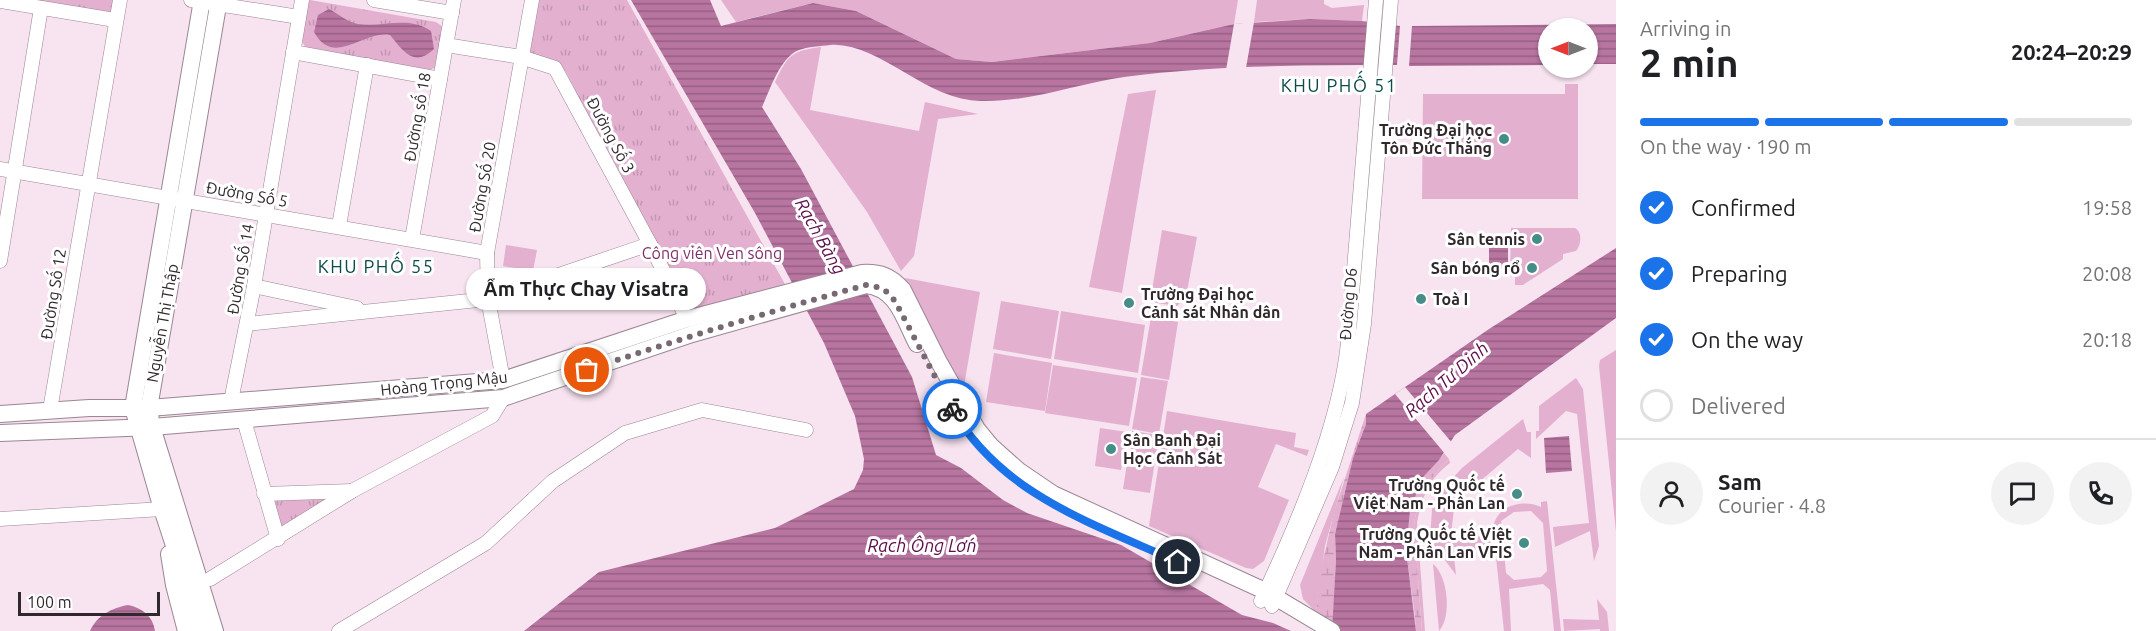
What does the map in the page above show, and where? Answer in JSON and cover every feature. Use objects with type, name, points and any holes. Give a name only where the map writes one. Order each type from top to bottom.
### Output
[{"type":"main road","name":"Nguyễn Thị Thập","points":[[201,587],[169,507],[141,408],[177,198],[210,54],[206,1]]},
{"type":"main road","points":[[177,198],[176,154],[206,1]]},
{"type":"main road","name":"Hoàng Trọng Mậu","points":[[0,414],[50,410],[141,408],[503,380],[687,319],[866,285],[880,286],[890,293],[977,429],[1006,460],[1034,482],[1080,507],[1269,599],[1308,624],[1332,631]]},
{"type":"main road","name":"Hoàng Trọng Mậu","points":[[0,433],[119,427],[145,428],[502,398],[780,302]]},
{"type":"main road","points":[[502,398],[503,380]]},
{"type":"main road","points":[[326,414],[327,394]]},
{"type":"main road","points":[[169,507],[201,587],[214,631]]},
{"type":"main road","points":[[169,507],[174,585],[186,631]]},
{"type":"main road","points":[[201,587],[202,631]]},
{"type":"main road","points":[[201,587],[226,631]]},
{"type":"street","points":[[88,183],[120,0]]},
{"type":"street","name":"Đường Số 14","points":[[231,401],[254,286],[302,0]]},
{"type":"street","points":[[374,0],[453,7]]},
{"type":"street","name":"Đường Số 20","points":[[503,380],[488,299],[487,253],[532,0]]},
{"type":"street","name":"Đường D6","points":[[1377,0],[1375,15],[1378,71]]},
{"type":"street","name":"Đường D6","points":[[1269,599],[1335,457],[1352,403],[1353,358],[1378,71],[1390,16],[1391,0]]},
{"type":"street","points":[[0,1],[115,20]]},
{"type":"street","points":[[206,1],[299,17]]},
{"type":"street","name":"Đường số 18","points":[[412,239],[453,7]]},
{"type":"street","points":[[0,261],[41,8]]},
{"type":"street","name":"Đường Số 3","points":[[446,45],[521,57],[555,68],[650,244],[687,319]]},
{"type":"street","points":[[293,52],[440,79]]},
{"type":"street","points":[[339,226],[367,65]]},
{"type":"street","name":"Đường Số 5","points":[[0,169],[487,253]]},
{"type":"street","name":"Đường Số 12","points":[[50,410],[88,183]]},
{"type":"street","points":[[247,324],[488,299],[650,244]]},
{"type":"street","points":[[254,286],[368,311]]},
{"type":"street","points":[[201,587],[352,490],[492,417],[502,398]]},
{"type":"street","points":[[339,631],[486,543],[553,481],[625,433],[702,410],[806,430]]},
{"type":"street","points":[[244,420],[278,539]]},
{"type":"street","points":[[264,494],[352,490]]},
{"type":"street","points":[[0,519],[169,507]]},
{"type":"green space","points":[[17,0],[115,0],[113,13],[104,16]]},
{"type":"green space","points":[[310,0],[436,22],[443,27],[436,67],[428,71],[306,48],[301,40],[307,2]]},
{"type":"green space","name":"Công viên Ven sông","points":[[537,0],[627,0],[786,286],[693,312],[686,308],[566,72],[556,62],[532,55],[529,49]]},
{"type":"green space","points":[[721,0],[1238,0],[1234,24],[1150,43],[992,62],[956,59],[856,11],[813,3],[736,22]]},
{"type":"green space","points":[[1257,0],[1324,0],[1324,4],[1332,8],[1364,5],[1362,21],[1310,19],[1254,22]]},
{"type":"green space","points":[[821,47],[810,110],[919,131],[925,102],[978,114],[938,119],[914,256],[901,271],[867,212],[775,82],[783,66],[792,56],[803,50]]},
{"type":"green space","points":[[1565,84],[1578,84],[1578,199],[1422,199],[1423,94],[1565,94]]},
{"type":"green space","points":[[1156,90],[1122,293],[1089,287],[1128,94]]},
{"type":"green space","points":[[1511,228],[1575,228],[1578,230],[1580,242],[1576,251],[1563,254],[1563,259],[1523,285],[1515,285],[1515,277],[1510,276]]},
{"type":"green space","points":[[1162,230],[1197,237],[1186,297],[1177,306],[1150,302]]},
{"type":"green space","points":[[506,245],[537,250],[533,271],[503,266]]},
{"type":"green space","points":[[905,278],[980,292],[963,392]]},
{"type":"green space","points":[[1001,301],[1059,311],[1051,359],[993,349]]},
{"type":"green space","points":[[1061,311],[1145,325],[1138,373],[1054,359]]},
{"type":"green space","points":[[1151,317],[1178,322],[1169,380],[1141,375]]},
{"type":"green space","points":[[1616,350],[1616,532],[1599,366],[1600,360]]},
{"type":"green space","points":[[994,353],[1052,363],[1045,411],[986,402]]},
{"type":"green space","points":[[1053,365],[1137,378],[1129,426],[1045,413]]},
{"type":"green space","points":[[1141,377],[1168,381],[1159,434],[1132,429]]},
{"type":"green space","points":[[1576,378],[1583,389],[1599,546],[1594,561],[1590,531],[1555,547],[1553,527],[1589,523],[1577,414],[1566,411],[1536,439],[1536,431],[1539,431],[1539,406]]},
{"type":"green space","points":[[1167,411],[1296,433],[1294,447],[1309,450],[1307,456],[1276,444],[1258,487],[1289,500],[1264,561],[1253,569],[1149,526]]},
{"type":"green space","points":[[1366,414],[1366,424],[1353,458],[1335,534],[1333,622],[1316,612],[1321,569],[1334,512]]},
{"type":"green space","points":[[1523,419],[1527,432],[1531,432],[1531,458],[1518,449],[1466,493],[1454,508],[1451,535],[1492,537],[1493,550],[1453,547],[1456,575],[1430,540],[1432,509],[1436,496],[1462,468]]},
{"type":"green space","name":"Sân Banh Đại Học Cảnh Sát","points":[[1100,428],[1127,432],[1121,470],[1095,466]]},
{"type":"green space","points":[[1132,431],[1159,435],[1150,493],[1123,489]]},
{"type":"green space","points":[[1444,453],[1449,459],[1425,489],[1418,505],[1414,525],[1422,631],[1416,631],[1407,552],[1408,513],[1413,495],[1422,477]]},
{"type":"green space","points":[[1449,459],[1450,463],[1431,482],[1427,490],[1417,523],[1425,631],[1422,631],[1414,525],[1418,505],[1425,489]]},
{"type":"green space","points":[[1344,477],[1325,546],[1316,612],[1303,599],[1300,585]]},
{"type":"green space","points":[[334,495],[280,530],[273,502],[276,497]]},
{"type":"green space","points":[[1547,501],[1561,631],[1554,631],[1550,590],[1543,584],[1509,589],[1511,631],[1504,631],[1493,530],[1495,522],[1498,515],[1510,506],[1533,504],[1541,507],[1541,502]],"holes":[[[1531,511],[1543,523],[1547,571],[1541,577],[1514,580],[1506,573],[1501,521],[1514,512]]]},
{"type":"green space","points":[[1433,564],[1445,587],[1447,607],[1443,625],[1439,631]]},
{"type":"green space","points":[[1597,599],[1607,612],[1609,631],[1600,631],[1600,629],[1564,631],[1563,619],[1599,620]]},
{"type":"water","points":[[631,0],[710,0],[721,26],[813,3],[856,11],[956,59],[992,62],[1150,43],[1234,24],[1310,19],[1362,21],[1400,26],[1397,65],[1260,66],[1158,73],[1106,80],[1036,96],[1000,101],[961,98],[941,92],[866,52],[848,46],[814,47],[799,50],[786,59],[762,107],[801,169],[912,377],[936,455],[961,468],[1003,500],[1027,513],[1121,545],[1242,615],[1273,623],[1291,631],[524,631],[599,572],[775,528],[854,489],[863,470],[864,459],[855,416],[824,343],[755,213]]},
{"type":"water","points":[[329,9],[358,24],[404,23],[422,26],[431,31],[434,49],[427,55],[415,57],[404,51],[390,35],[370,37],[349,45],[331,47],[322,42],[314,32],[318,15]]},
{"type":"water","points":[[1598,24],[1616,24],[1616,64],[1598,64]]},
{"type":"water","points":[[1538,25],[1538,65],[1409,66],[1412,26]]},
{"type":"water","points":[[1489,234],[1508,234],[1508,269],[1489,269]]},
{"type":"water","name":"Rạch Tư Dinh","points":[[1616,248],[1616,318],[1455,435],[1439,460],[1423,477],[1410,510],[1406,550],[1416,631],[1332,631],[1336,560],[1335,534],[1353,458],[1366,424],[1366,414],[1489,329]]},
{"type":"water","points":[[1569,436],[1572,471],[1546,473],[1544,438]]},
{"type":"water","points":[[128,605],[146,613],[155,631],[90,631],[106,613]]},
{"type":"pier","points":[[1254,22],[1246,68],[1226,70],[1234,24]]},
{"type":"pier","points":[[1405,387],[1453,444],[1446,455],[1395,394]]},
{"type":"way so far","points":[[587,370],[692,334],[866,285],[880,286],[890,293],[896,303],[952,409]]},
{"type":"place","name":"Trường Đại học Tôn Đức Thắng","points":[[1504,139]]},
{"type":"place","name":"Sân tennis","points":[[1537,239]]},
{"type":"place","name":"Sân bóng rổ","points":[[1532,268]]},
{"type":"place","name":"Toà I","points":[[1421,299]]},
{"type":"place","name":"Trường Đại học Cảnh sát Nhân dân","points":[[1129,303]]},
{"type":"place","name":"Ẩm Thực Chay Visatra","points":[[587,370]]},
{"type":"place","name":"Sân Banh Đại Học Cảnh Sát","points":[[1111,449]]},
{"type":"place","name":"Trường Quốc tế Việt Nam - Phần Lan","points":[[1517,494]]},
{"type":"place","name":"Trường Quốc tế Việt Nam - Phần Lan VFIS","points":[[1524,543]]},
{"type":"district","name":"KHU PHỐ 51","points":[[1339,85]]},
{"type":"district","name":"KHU PHỐ 55","points":[[376,266]]},
{"type":"route","points":[[952,409],[965,430],[989,459],[1019,484],[1057,507],[1178,562]]},
{"type":"water label","name":"Rạch Bàng","points":[[821,236]]},
{"type":"water label","name":"Rạch Ông Lớn","points":[[922,545]]}]
